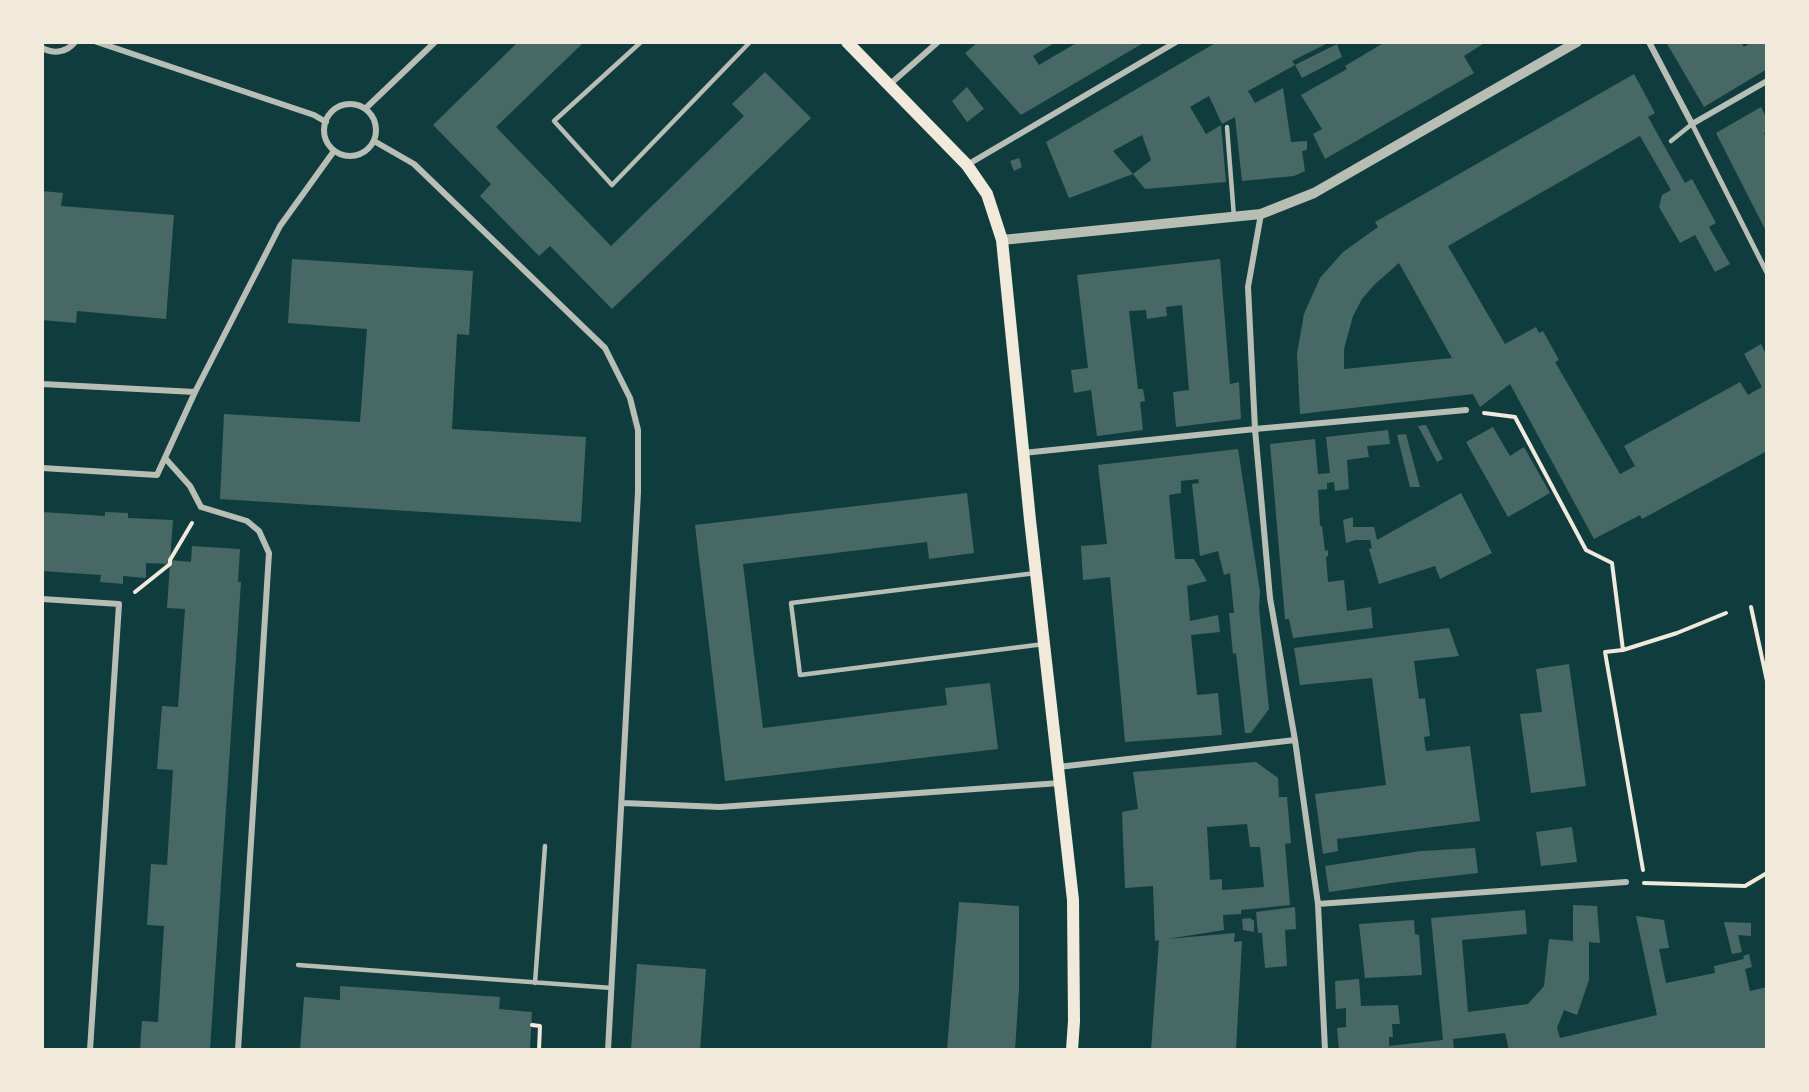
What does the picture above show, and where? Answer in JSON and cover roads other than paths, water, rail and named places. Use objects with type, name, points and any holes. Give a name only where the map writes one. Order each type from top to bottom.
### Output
[{"type":"main road","points":[[847,42],[967,165],[987,194],[1002,240],[1023,453],[1073,900],[1074,1021],[1072,1050]]},
{"type":"street","points":[[42,48],[50,52],[63,51],[75,42]]},
{"type":"street","points":[[98,42],[314,115],[326,122]]},
{"type":"street","points":[[365,109],[435,42]]},
{"type":"street","points":[[889,84],[939,42]]},
{"type":"street","points":[[967,165],[1176,42]]},
{"type":"street","points":[[1002,240],[1261,214],[1314,193],[1577,42]]},
{"type":"street","points":[[1649,42],[1767,273]]},
{"type":"street","points":[[1692,124],[1767,81]]},
{"type":"street","points":[[348,105],[365,109],[374,121],[376,131],[374,141],[367,150],[359,155],[350,156],[334,152],[326,138],[326,122],[330,114],[348,105]]},
{"type":"street","points":[[374,141],[414,164],[605,348],[630,398],[638,430],[638,492],[608,1050]]},
{"type":"street","points":[[42,468],[157,475],[195,392],[280,226],[334,152]]},
{"type":"street","points":[[1261,214],[1248,287],[1255,429],[1270,598],[1295,740],[1318,904],[1325,1050]]},
{"type":"street","points":[[42,384],[195,392]]},
{"type":"street","points":[[1023,453],[1466,410]]},
{"type":"street","points":[[165,458],[190,486],[201,507],[247,521],[259,531],[269,553],[238,1050]]},
{"type":"street","points":[[42,599],[119,604],[90,1050]]},
{"type":"street","points":[[1058,767],[1295,740]]},
{"type":"street","points":[[623,803],[720,807],[1060,783]]},
{"type":"street","points":[[1318,904],[1626,882]]},
{"type":"lane","points":[[642,42],[554,122],[612,185],[750,42]]},
{"type":"lane","points":[[1671,141],[1692,124]]},
{"type":"lane","points":[[1227,127],[1234,217]]},
{"type":"lane","points":[[1036,573],[791,603],[800,675],[1044,644]]},
{"type":"lane","points":[[535,983],[545,846]]},
{"type":"lane","points":[[298,965],[612,988]]}]
